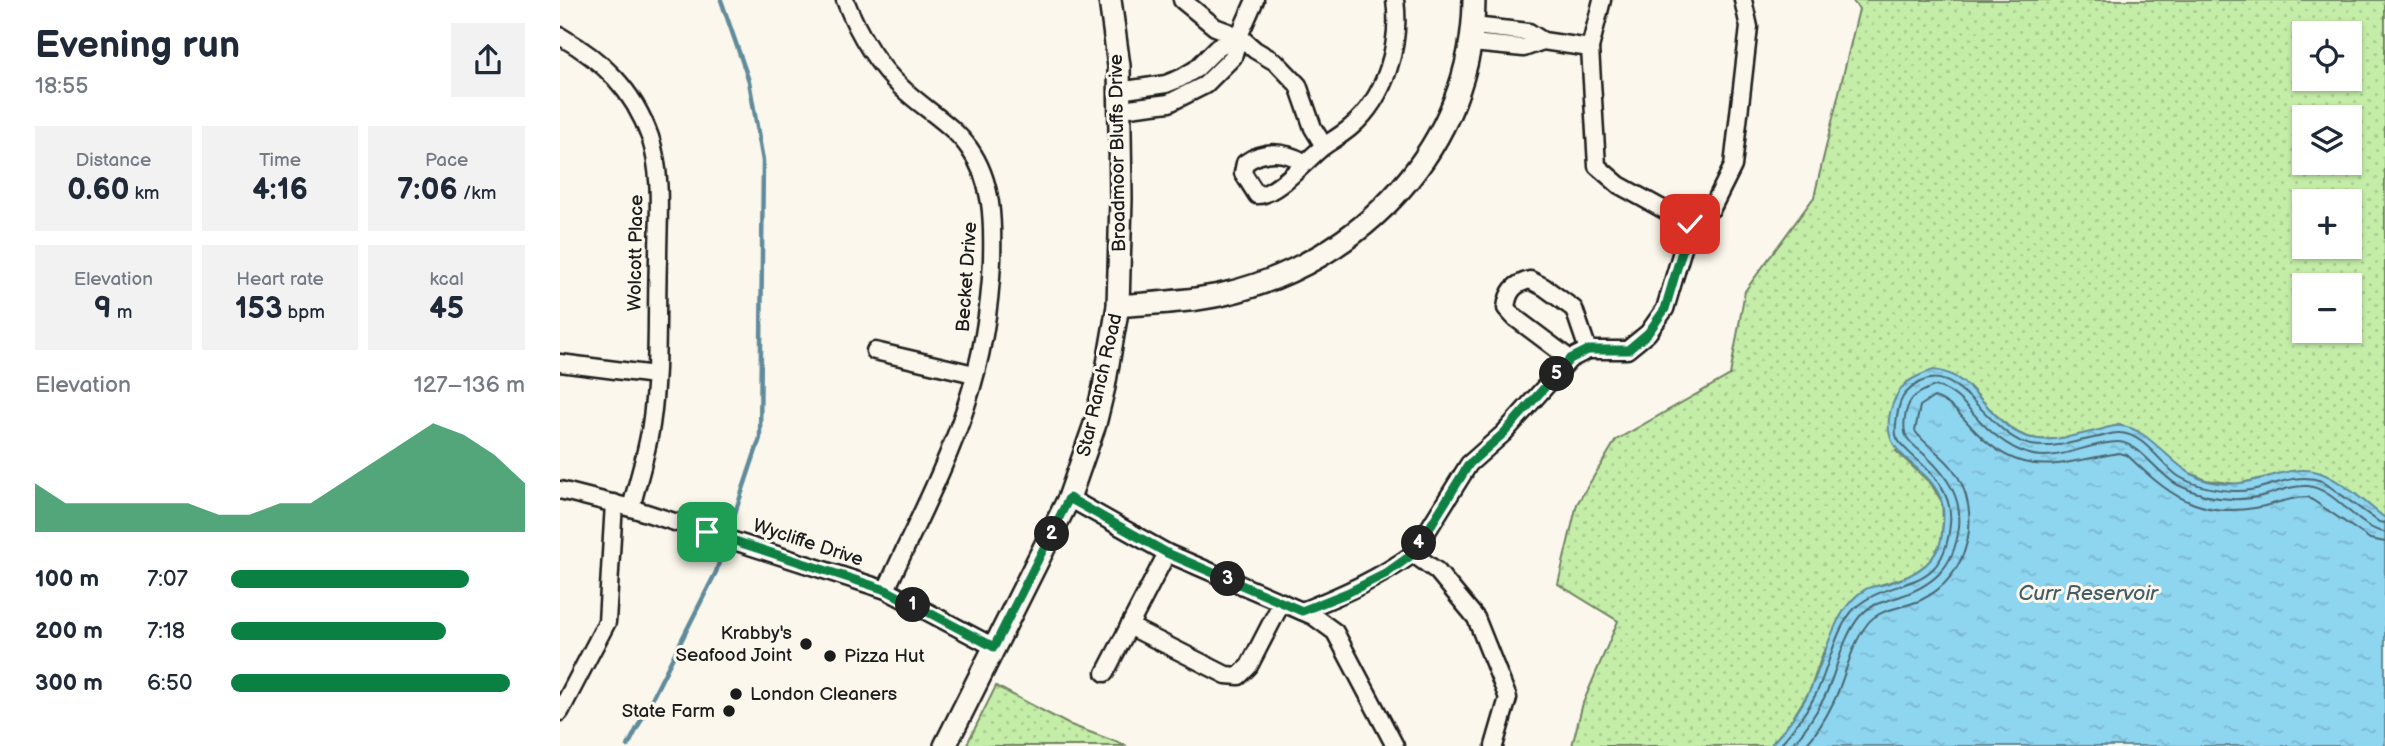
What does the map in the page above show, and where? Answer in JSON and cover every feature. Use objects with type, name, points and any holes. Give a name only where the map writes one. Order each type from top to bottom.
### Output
[{"type":"street","name":"Becket Drive","points":[[845,0],[864,41],[885,69],[902,88],[969,148],[986,182],[993,227],[985,337],[966,406],[886,590]]},
{"type":"street","name":"Broadmoor Bluffs Drive","points":[[1110,0],[1119,66],[1120,100],[1118,306]]},
{"type":"street","points":[[1182,0],[1215,27],[1239,36],[1255,50],[1277,63],[1298,85],[1313,128],[1324,146]]},
{"type":"street","points":[[1120,100],[1181,78],[1196,69],[1218,47],[1239,36],[1255,0]]},
{"type":"street","points":[[1304,162],[1351,127],[1367,110],[1378,91],[1394,50],[1395,0]]},
{"type":"street","name":"Star Ranch Road","points":[[945,746],[1069,498],[1095,424],[1118,306],[1222,295],[1249,288],[1284,275],[1345,239],[1371,219],[1422,162],[1451,115],[1460,91],[1472,34],[1474,0]]},
{"type":"street","points":[[1602,0],[1590,48],[1597,166],[1619,185],[1690,224]]},
{"type":"street","points":[[1302,611],[1385,574],[1413,554],[1469,464],[1504,433],[1570,359],[1588,350],[1628,350],[1648,333],[1665,309],[1690,224],[1712,208],[1733,166],[1749,27],[1743,0]]},
{"type":"street","points":[[1472,34],[1529,32],[1543,41],[1590,48]]},
{"type":"street","name":"Wolcott Place","points":[[560,36],[604,65],[619,81],[641,116],[656,156],[659,199],[655,375],[651,424],[631,508]]},
{"type":"street","points":[[1570,359],[1514,317],[1506,307],[1507,294],[1518,283],[1530,280],[1574,309],[1588,350]]},
{"type":"street","points":[[875,351],[974,374]]},
{"type":"street","points":[[560,363],[655,375]]},
{"type":"street","name":"Wycliffe Drive","points":[[560,490],[631,508],[886,590],[994,647]]},
{"type":"street","points":[[1069,498],[1167,553],[1313,616],[1335,632],[1395,746]]},
{"type":"street","points":[[560,712],[607,622],[614,503]]},
{"type":"street","points":[[1105,673],[1167,553]]},
{"type":"street","points":[[1413,554],[1437,570],[1476,618],[1508,698],[1494,746]]},
{"type":"street","points":[[1129,626],[1226,676],[1239,676],[1250,666],[1282,602]]},
{"type":"green space","points":[[1852,0],[2385,0],[2385,518],[2325,475],[2293,471],[2237,484],[2206,480],[2183,470],[2120,425],[2065,438],[2032,438],[2006,424],[1969,386],[1896,451],[1931,484],[1942,502],[1941,543],[1930,562],[1910,576],[1866,589],[1823,653],[1810,690],[1789,724],[1770,746],[1572,746],[1583,703],[1618,621],[1558,584],[1577,504],[1616,440],[1730,375],[1745,291],[1814,197],[1859,9]]},
{"type":"green space","points":[[996,686],[1068,724],[1127,746],[966,746]]},
{"type":"water","name":"Curr Reservoir","points":[[1933,370],[1948,373],[1961,381],[2005,424],[2017,433],[2031,438],[2057,439],[2113,426],[2132,428],[2192,475],[2204,480],[2235,484],[2289,471],[2314,471],[2342,484],[2385,518],[2385,746],[1770,746],[1806,698],[1831,635],[1845,608],[1866,589],[1914,573],[1929,561],[1940,545],[1944,519],[1942,503],[1927,478],[1897,449],[1891,438],[1889,424],[1895,398],[1903,387],[1912,379]]},
{"type":"waterway","points":[[721,0],[749,81],[763,161],[760,438],[728,534]]},
{"type":"waterway","points":[[628,746],[716,572],[725,543]]},
{"type":"place","name":"Krabby's Seafood Joint","points":[[806,644]]},
{"type":"place","name":"Pizza Hut","points":[[830,656]]},
{"type":"place","name":"London Cleaners","points":[[736,694]]},
{"type":"place","name":"State Farm","points":[[729,711]]},
{"type":"route","points":[[707,532],[886,590],[994,647],[1069,498],[1167,553],[1302,611],[1385,574],[1413,554],[1469,464],[1504,433],[1570,359],[1588,350],[1628,350],[1648,333],[1665,309],[1690,224]]}]
